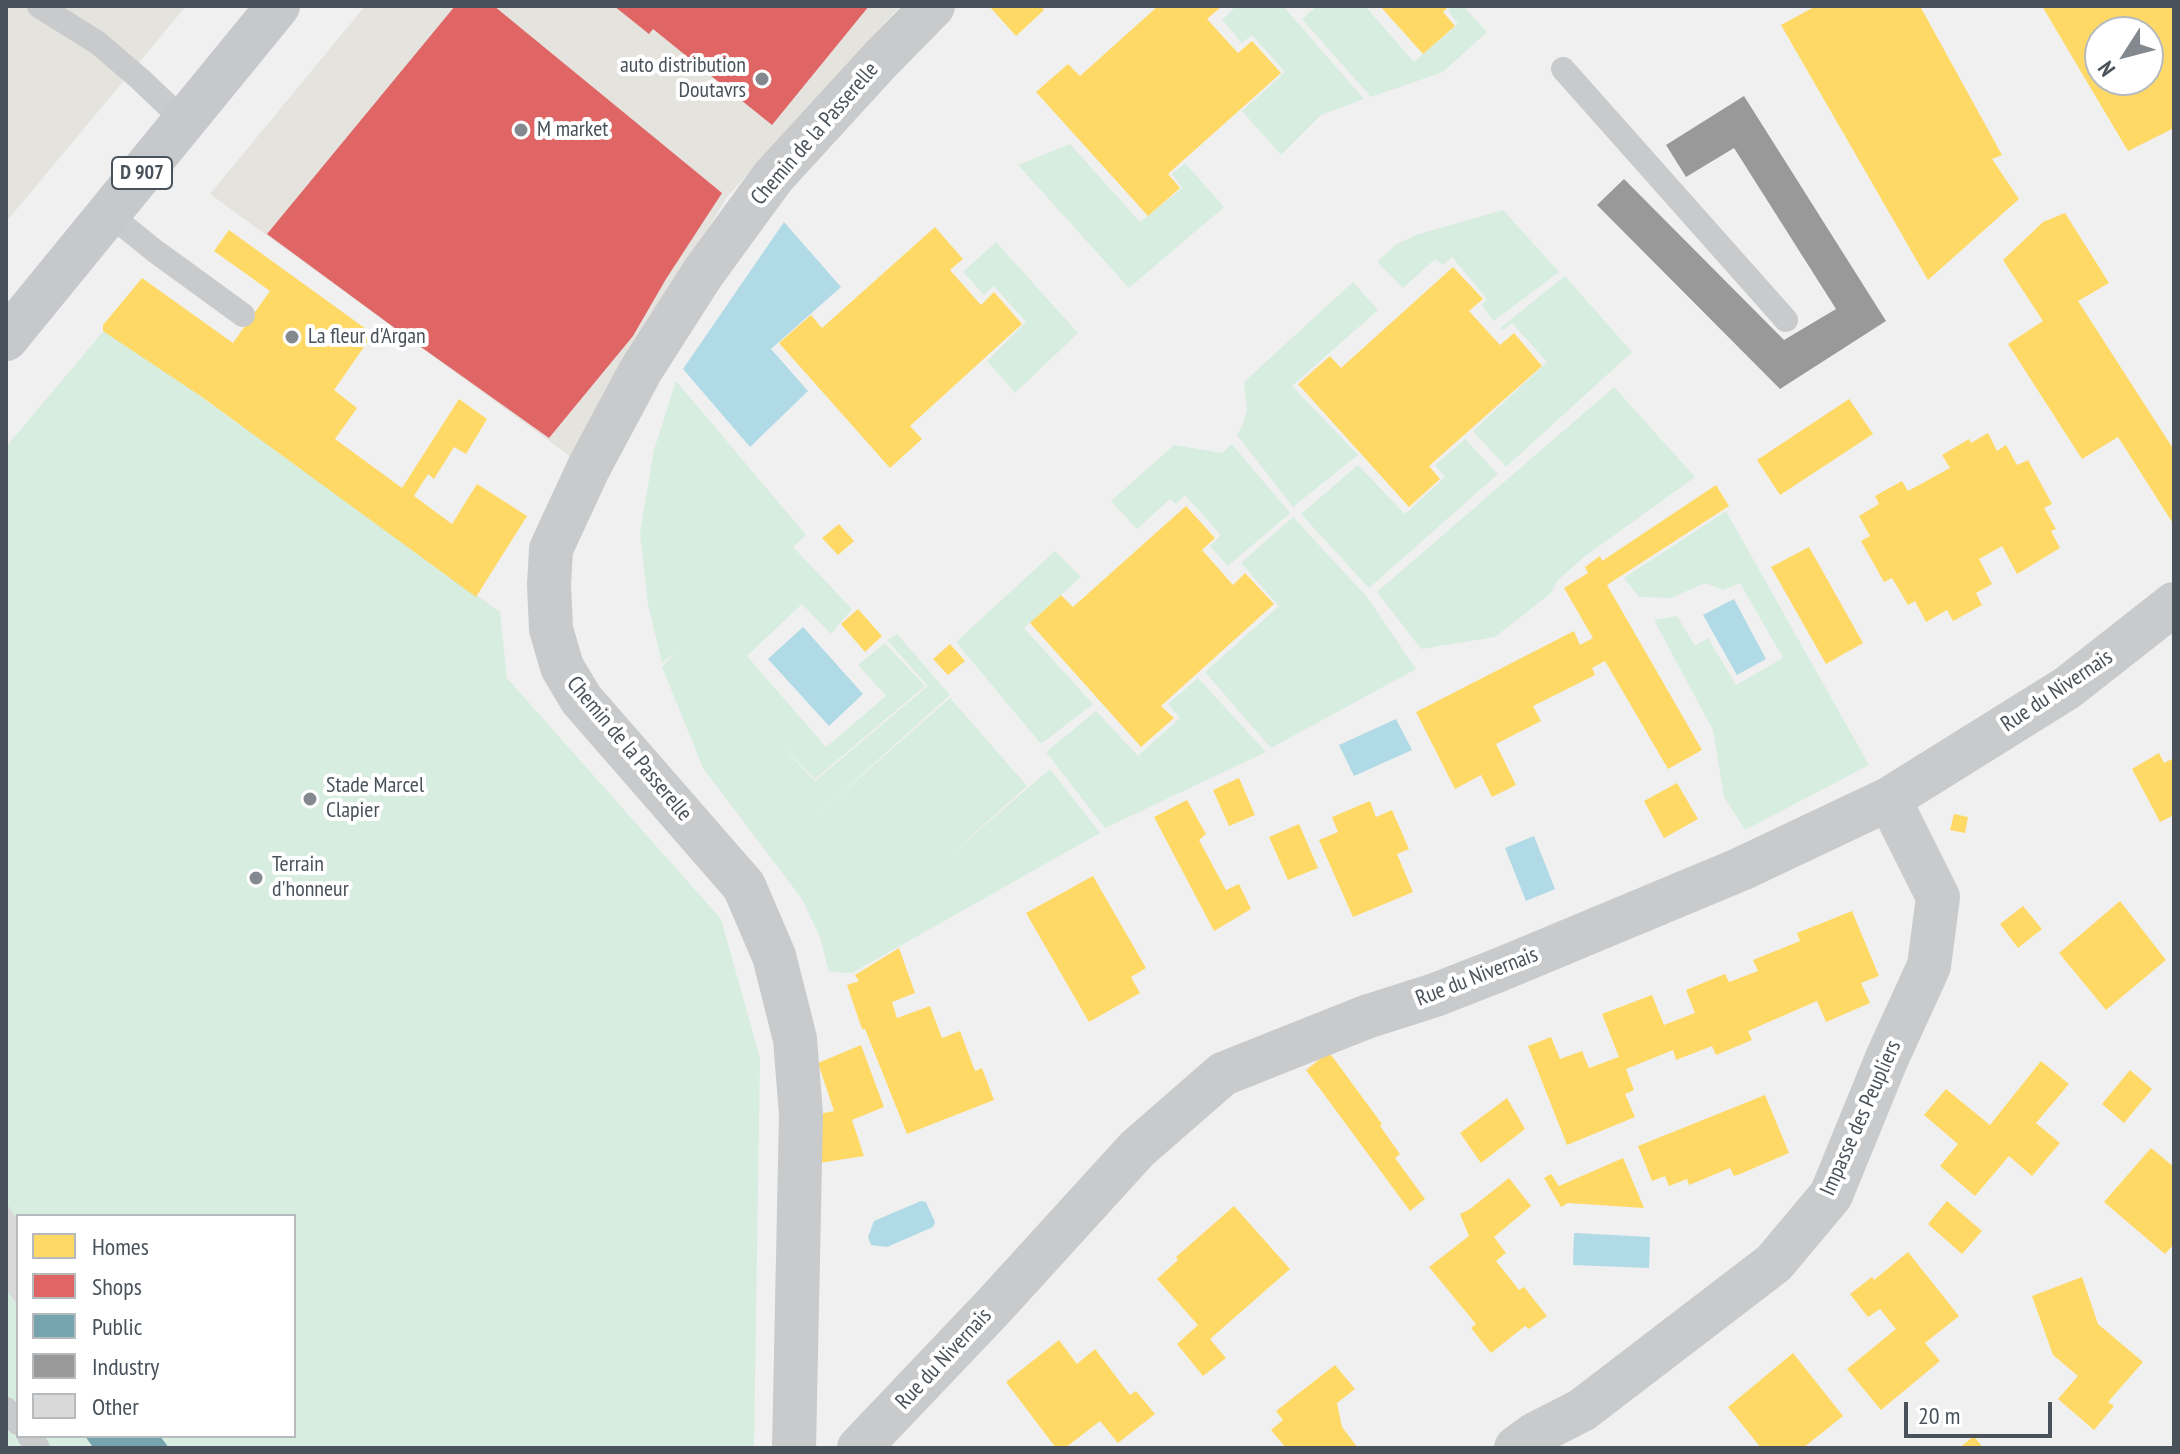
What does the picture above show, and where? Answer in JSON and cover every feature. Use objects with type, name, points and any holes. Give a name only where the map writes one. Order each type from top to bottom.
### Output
[{"type":"main road","name":"D 907","points":[[6,339],[278,6]]},
{"type":"street","name":"Chemin de la Passerelle","points":[[794,1448],[801,1114],[795,1039],[774,956],[744,886],[581,699],[562,667],[551,629],[551,549],[589,467],[641,370],[703,273],[773,177],[933,6]]},
{"type":"street","name":"Rue du Nivernais","points":[[859,1448],[1137,1149],[1223,1074],[1366,1017],[1435,995],[1528,958],[1741,869],[1889,799],[2067,688],[2174,604]]},
{"type":"street","name":"Impasse des Peupliers","points":[[1516,1448],[1535,1434],[1582,1410],[1774,1263],[1831,1195],[1887,1058],[1929,966],[1938,897],[1889,799]]},
{"type":"lane","points":[[39,6],[98,43],[184,121]]},
{"type":"lane","points":[[1563,69],[1786,320]]},
{"type":"lane","points":[[109,214],[243,315]]},
{"type":"shaded area","points":[[6,6],[186,6],[6,222]]},
{"type":"shaded area","points":[[365,6],[900,6],[727,197],[574,459],[210,194]]},
{"type":"green space","points":[[1236,6],[1283,6],[1364,99],[1321,115],[1281,155],[1242,111],[1285,72],[1252,35],[1242,43],[1222,20]]},
{"type":"green space","points":[[1317,6],[1365,6],[1414,62],[1458,24],[1448,10],[1453,6],[1463,6],[1487,32],[1443,72],[1371,97],[1302,19]]},
{"type":"green space","points":[[1070,144],[1140,222],[1182,188],[1172,174],[1185,163],[1224,207],[1129,288],[1018,165]]},
{"type":"green space","points":[[1503,210],[1559,272],[1494,321],[1481,305],[1487,299],[1452,257],[1443,265],[1435,259],[1403,288],[1377,262],[1395,245],[1416,235]]},
{"type":"green space","points":[[996,242],[1078,333],[1015,393],[987,361],[1026,322],[994,286],[984,295],[963,272]]},
{"type":"green space","points":[[1565,276],[1632,352],[1506,467],[1473,431],[1547,362],[1512,323],[1503,330],[1500,328]]},
{"type":"green space","points":[[1353,282],[1378,310],[1292,386],[1358,455],[1293,507],[1237,435],[1247,409],[1244,382]]},
{"type":"green space","name":"Stade Marcel Clapier","points":[[106,328],[500,612],[507,678],[721,919],[760,1058],[754,1448],[6,1448],[6,447]]},
{"type":"green space","points":[[676,381],[806,535],[793,547],[852,609],[831,634],[802,604],[747,656],[826,747],[886,696],[858,665],[885,643],[925,686],[815,779],[770,733],[815,781],[928,686],[887,640],[897,634],[950,695],[807,824],[950,698],[1027,786],[941,863],[1050,769],[1100,833],[852,973],[829,972],[820,937],[802,899],[703,768],[662,667],[676,652],[662,663],[648,604],[640,533],[654,450]]},
{"type":"green space","points":[[1614,387],[1695,477],[1584,557],[1557,581],[1551,593],[1495,637],[1421,649],[1377,592]]},
{"type":"green space","points":[[1465,439],[1498,474],[1369,588],[1301,514],[1358,465],[1405,514],[1445,477],[1435,465]]},
{"type":"green space","points":[[1232,444],[1290,513],[1228,566],[1210,546],[1221,535],[1185,495],[1176,504],[1170,499],[1137,529],[1111,501],[1174,445],[1222,453]]},
{"type":"green space","points":[[1726,511],[1869,765],[1745,830],[1724,797],[1713,730],[1654,620],[1677,616],[1695,646],[1708,638],[1736,685],[1783,658],[1740,583],[1723,590],[1705,583],[1671,598],[1639,597],[1624,578]]},
{"type":"green space","points":[[1293,517],[1367,597],[1416,669],[1271,748],[1205,672],[1279,606],[1241,563]]},
{"type":"green space","points":[[1055,551],[1081,577],[1024,628],[1093,704],[1041,744],[956,642]]},
{"type":"green space","points":[[1198,678],[1266,752],[1105,828],[1046,752],[1096,711],[1138,756],[1180,718],[1168,704]]},
{"type":"water","points":[[784,222],[841,287],[771,349],[808,391],[750,447],[683,369]]},
{"type":"water","points":[[1734,599],[1766,659],[1737,675],[1703,615]]},
{"type":"water","points":[[803,627],[863,694],[829,726],[768,659]]},
{"type":"water","points":[[1396,719],[1412,750],[1354,776],[1339,745]]},
{"type":"water","points":[[1534,836],[1555,889],[1526,901],[1505,848]]},
{"type":"water","points":[[921,1201],[926,1202],[935,1222],[933,1227],[887,1247],[871,1245],[868,1237],[874,1221]]},
{"type":"water","points":[[1574,1233],[1650,1237],[1649,1268],[1573,1265]]},
{"type":"building: Homes","points":[[989,6],[1041,6],[1044,10],[1016,36]]},
{"type":"building: Homes","points":[[1158,6],[1222,6],[1207,19],[1238,53],[1252,41],[1281,73],[1168,174],[1180,188],[1148,216],[1036,92],[1068,64],[1080,76]]},
{"type":"building: Homes","points":[[1380,6],[1449,6],[1443,12],[1455,26],[1423,54]]},
{"type":"building: Homes","points":[[1816,6],[1920,6],[2002,155],[1992,159],[2019,199],[1928,280],[1781,25]]},
{"type":"building: Homes","points":[[2042,6],[2174,6],[2174,128],[2128,151],[2095,96],[2164,96],[2164,16],[2084,16],[2084,77]]},
{"type":"building: Homes","points":[[2065,213],[2109,283],[2078,301],[2174,450],[2174,525],[2118,437],[2082,459],[2008,344],[2043,321],[2003,260],[2043,222]]},
{"type":"building: Homes","points":[[935,227],[963,259],[950,270],[981,305],[994,292],[1022,324],[910,426],[922,439],[890,468],[779,343],[811,315],[822,328]]},
{"type":"building: Homes","points":[[229,230],[373,334],[334,390],[357,408],[335,439],[402,488],[459,399],[487,419],[466,454],[454,447],[434,479],[428,474],[414,496],[452,524],[477,484],[527,516],[476,597],[202,397],[103,331],[103,325],[142,278],[233,343],[270,291],[214,251]]},
{"type":"building: Homes","points":[[1453,267],[1483,299],[1469,311],[1500,345],[1514,333],[1542,366],[1429,466],[1440,479],[1409,507],[1298,384],[1330,356],[1341,368]]},
{"type":"building: Homes","points":[[1849,399],[1873,434],[1780,495],[1757,460]]},
{"type":"building: Homes","points":[[1988,433],[1997,451],[2006,445],[2017,465],[2028,460],[2052,504],[2044,508],[2056,529],[2051,531],[2060,548],[2017,574],[2002,546],[1979,559],[1992,584],[1976,593],[1982,605],[1953,621],[1947,610],[1926,622],[1915,601],[1908,605],[1892,578],[1884,582],[1861,541],[1870,536],[1859,516],[1879,504],[1875,496],[1902,481],[1908,491],[1950,468],[1942,455],[1969,439],[1971,443]]},
{"type":"building: Homes","points":[[1716,485],[1729,506],[1607,585],[1702,750],[1668,769],[1605,661],[1592,668],[1595,675],[1533,706],[1541,721],[1496,744],[1516,785],[1492,797],[1481,775],[1455,789],[1416,712],[1574,631],[1580,645],[1593,638],[1564,588],[1588,573],[1585,567],[1600,556],[1602,561]]},
{"type":"building: Homes","points":[[1186,506],[1215,538],[1202,550],[1233,585],[1245,573],[1274,604],[1161,706],[1174,718],[1141,747],[1030,623],[1061,595],[1073,607]]},
{"type":"building: Homes","points":[[839,524],[854,541],[838,555],[822,538]]},
{"type":"building: Homes","points":[[1809,547],[1863,643],[1826,664],[1771,567]]},
{"type":"building: Homes","points":[[858,609],[882,636],[865,652],[841,624]]},
{"type":"building: Homes","points":[[950,644],[965,661],[948,675],[933,659]]},
{"type":"building: Homes","points":[[2159,753],[2164,763],[2174,758],[2174,815],[2160,822],[2132,769]]},
{"type":"building: Homes","points":[[1239,778],[1255,815],[1229,826],[1213,790]]},
{"type":"building: Homes","points":[[1677,783],[1698,819],[1664,838],[1644,801]]},
{"type":"building: Homes","points":[[1187,800],[1206,834],[1199,840],[1226,890],[1239,884],[1251,909],[1214,931],[1154,817]]},
{"type":"building: Homes","points":[[1370,801],[1376,817],[1392,810],[1409,849],[1397,854],[1413,892],[1353,917],[1319,840],[1338,832],[1332,817]]},
{"type":"building: Homes","points":[[1954,814],[1968,817],[1965,833],[1950,830]]},
{"type":"building: Homes","points":[[1299,824],[1318,868],[1288,880],[1269,837]]},
{"type":"building: Homes","points":[[1093,876],[1146,968],[1131,977],[1140,993],[1089,1022],[1026,913]]},
{"type":"building: Homes","points":[[2120,901],[2166,960],[2106,1010],[2059,953]]},
{"type":"building: Homes","points":[[2023,906],[2042,929],[2018,948],[2000,924]]},
{"type":"building: Homes","points":[[1852,911],[1879,976],[1861,983],[1870,1003],[1826,1022],[1817,1001],[1748,1031],[1752,1040],[1716,1055],[1712,1046],[1676,1060],[1673,1050],[1626,1069],[1634,1090],[1625,1094],[1635,1117],[1567,1145],[1528,1046],[1551,1037],[1560,1059],[1582,1051],[1589,1068],[1619,1057],[1602,1014],[1652,995],[1664,1025],[1695,1013],[1686,990],[1725,974],[1729,982],[1758,971],[1753,960],[1800,941],[1797,933]]},
{"type":"building: Homes","points":[[899,948],[915,993],[892,1002],[897,1018],[930,1006],[942,1038],[960,1031],[975,1071],[982,1068],[994,1100],[907,1134],[865,1029],[862,1029],[847,985],[859,981],[855,975]]},
{"type":"building: Homes","points":[[861,1045],[884,1107],[852,1120],[864,1156],[819,1163],[819,1114],[834,1111],[818,1063]]},
{"type":"building: Homes","points":[[1329,1052],[1382,1124],[1380,1126],[1400,1154],[1395,1158],[1425,1199],[1410,1211],[1306,1070]]},
{"type":"building: Homes","points":[[2041,1061],[2069,1084],[2036,1123],[2060,1143],[2032,1176],[2009,1156],[1975,1196],[1940,1166],[1958,1144],[1924,1115],[1946,1089],[1990,1125]]},
{"type":"building: Homes","points":[[2130,1070],[2152,1089],[2124,1123],[2102,1104]]},
{"type":"building: Homes","points":[[1765,1095],[1789,1153],[1734,1176],[1730,1168],[1689,1185],[1687,1179],[1669,1186],[1665,1176],[1652,1181],[1638,1146]]},
{"type":"building: Homes","points":[[1507,1098],[1525,1129],[1481,1163],[1460,1133]]},
{"type":"building: Homes","points":[[2151,1148],[2174,1167],[2174,1244],[2165,1254],[2104,1202]]},
{"type":"building: Homes","points":[[1623,1158],[1644,1208],[1568,1203],[1561,1207],[1544,1178],[1551,1174],[1559,1186]]},
{"type":"building: Homes","points":[[1509,1178],[1531,1206],[1494,1237],[1506,1253],[1496,1261],[1519,1290],[1524,1287],[1547,1316],[1529,1329],[1525,1326],[1491,1353],[1471,1328],[1476,1324],[1429,1267],[1469,1236],[1460,1214]]},
{"type":"building: Homes","points":[[1947,1201],[1982,1231],[1962,1254],[1928,1224]]},
{"type":"building: Homes","points":[[1234,1206],[1290,1269],[1210,1339],[1226,1358],[1203,1376],[1177,1344],[1198,1325],[1157,1279],[1178,1260],[1176,1257]]},
{"type":"building: Homes","points":[[1908,1252],[1959,1316],[1925,1343],[1940,1361],[1881,1410],[1847,1369],[1896,1329],[1880,1309],[1868,1317],[1850,1294],[1872,1277],[1874,1280]]},
{"type":"building: Homes","points":[[2082,1277],[2098,1324],[2143,1362],[2108,1402],[2114,1406],[2094,1430],[2058,1399],[2078,1376],[2053,1355],[2032,1296]]},
{"type":"building: Homes","points":[[1059,1340],[1077,1364],[1095,1349],[1130,1395],[1136,1391],[1155,1414],[1118,1443],[1100,1421],[1065,1448],[1056,1448],[1006,1382]]},
{"type":"building: Homes","points":[[1793,1353],[1843,1416],[1803,1448],[1761,1448],[1728,1407]]},
{"type":"building: Homes","points":[[1335,1365],[1355,1389],[1337,1403],[1342,1427],[1358,1448],[1286,1448],[1271,1430],[1283,1420],[1276,1411]]},
{"type":"building: Homes","points":[[1974,1436],[1983,1448],[1959,1448]]},
{"type":"building: Shops","points":[[455,6],[494,6],[722,193],[633,336],[549,438],[267,234]]},
{"type":"building: Shops","name":"auto distribution Doutavrs","points":[[614,6],[869,6],[772,125],[653,29],[649,34]]},
{"type":"building: Public","points":[[86,1438],[162,1438],[169,1448],[88,1448],[92,1446]]},
{"type":"building: Industry","points":[[1744,96],[1886,321],[1780,389],[1597,205],[1624,179],[1784,340],[1836,309],[1734,148],[1686,177],[1666,145]]},
{"type":"building: Other","points":[[6,1203],[16,1217],[16,1303],[6,1289]]},
{"type":"place","name":"auto distribution Doutavrs","points":[[762,79]]},
{"type":"place","name":"M market","points":[[521,130]]},
{"type":"place","name":"La fleur d'Argan","points":[[292,337]]},
{"type":"place","name":"Stade Marcel Clapier","points":[[310,799]]},
{"type":"place","name":"Terrain d'honneur","points":[[256,878]]}]
